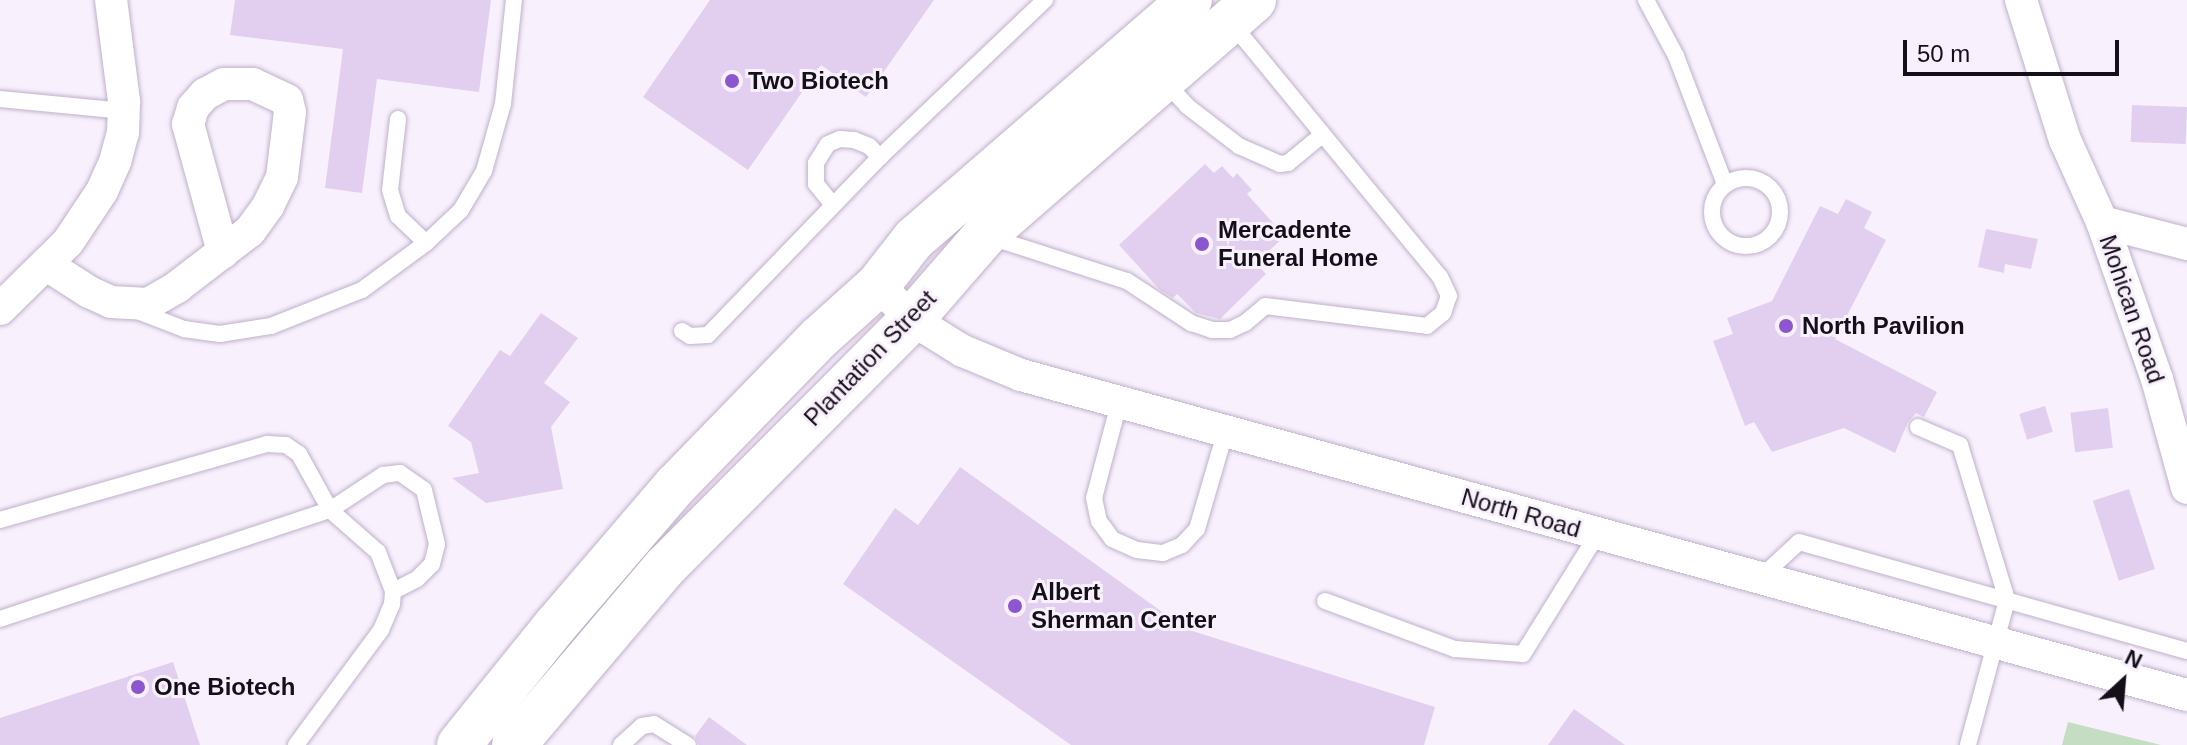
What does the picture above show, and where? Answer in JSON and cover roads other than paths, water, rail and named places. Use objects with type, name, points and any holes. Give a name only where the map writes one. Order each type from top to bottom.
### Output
[{"type":"main road","name":"Plantation Street","points":[[459,745],[676,485],[819,338],[878,285],[914,239],[1190,0]]},
{"type":"main road","name":"Plantation Street","points":[[514,745],[684,548],[912,319],[985,235],[1242,11]]},
{"type":"street","points":[[0,309],[47,265],[77,230],[102,191],[115,162],[124,111],[111,0]]},
{"type":"street","name":"Mohican Road","points":[[2021,0],[2065,140],[2102,222],[2157,379],[2187,488]]},
{"type":"street","points":[[47,265],[111,302],[148,304],[223,252],[250,231],[263,215],[284,166],[290,112],[287,100],[253,84],[238,82],[214,88],[197,101],[188,124],[223,252]]},
{"type":"street","points":[[2102,222],[2187,244]]},
{"type":"street","name":"North Road","points":[[878,285],[912,319],[963,351],[1021,375],[2187,695]]},
{"type":"lane","points":[[111,302],[184,329],[220,334],[271,326],[362,290],[426,243],[461,210],[488,161],[503,104],[514,0]]},
{"type":"lane","points":[[682,331],[690,336],[708,335],[880,157],[1045,0]]},
{"type":"lane","points":[[1646,0],[1676,56],[1725,184]]},
{"type":"lane","points":[[985,235],[1127,281],[1191,323],[1212,330],[1230,330],[1265,306],[1427,326],[1447,307],[1447,286],[1323,134],[1242,11]]},
{"type":"lane","points":[[1162,79],[1187,106],[1239,146],[1280,164],[1288,163],[1323,134]]},
{"type":"lane","points":[[0,99],[124,111]]},
{"type":"lane","points":[[398,119],[390,190],[398,216],[426,243]]},
{"type":"lane","points":[[833,205],[816,184],[816,163],[828,144],[840,139],[854,140],[869,146],[880,157]]},
{"type":"lane","points":[[1744,177],[1756,179],[1774,191],[1780,212],[1771,235],[1761,243],[1740,246],[1720,234],[1711,210],[1713,200],[1725,184],[1744,177]]},
{"type":"lane","points":[[1119,403],[1094,498],[1099,521],[1112,539],[1137,550],[1163,553],[1182,545],[1197,529],[1225,433]]},
{"type":"lane","points":[[1918,427],[1960,445],[2007,600],[1968,745]]},
{"type":"lane","points":[[0,520],[267,444],[286,445],[299,454],[330,510],[378,552],[393,591],[392,604],[381,630],[296,745]]},
{"type":"lane","points":[[0,619],[330,510],[383,475],[400,473],[424,490],[437,544],[432,564],[417,579],[393,591]]},
{"type":"lane","points":[[1325,601],[1455,649],[1523,654],[1597,535]]},
{"type":"lane","points":[[1759,579],[1799,542],[2187,651]]},
{"type":"lane","points":[[621,745],[642,726],[654,724],[688,745]]},
{"type":"place","name":"Two Biotech","points":[[732,81]]},
{"type":"place","name":"Mercadente Funeral Home","points":[[1202,244]]},
{"type":"place","name":"North Pavilion","points":[[1786,326]]},
{"type":"place","name":"Albert Sherman Center","points":[[1015,606]]},
{"type":"place","name":"One Biotech","points":[[138,687]]}]
